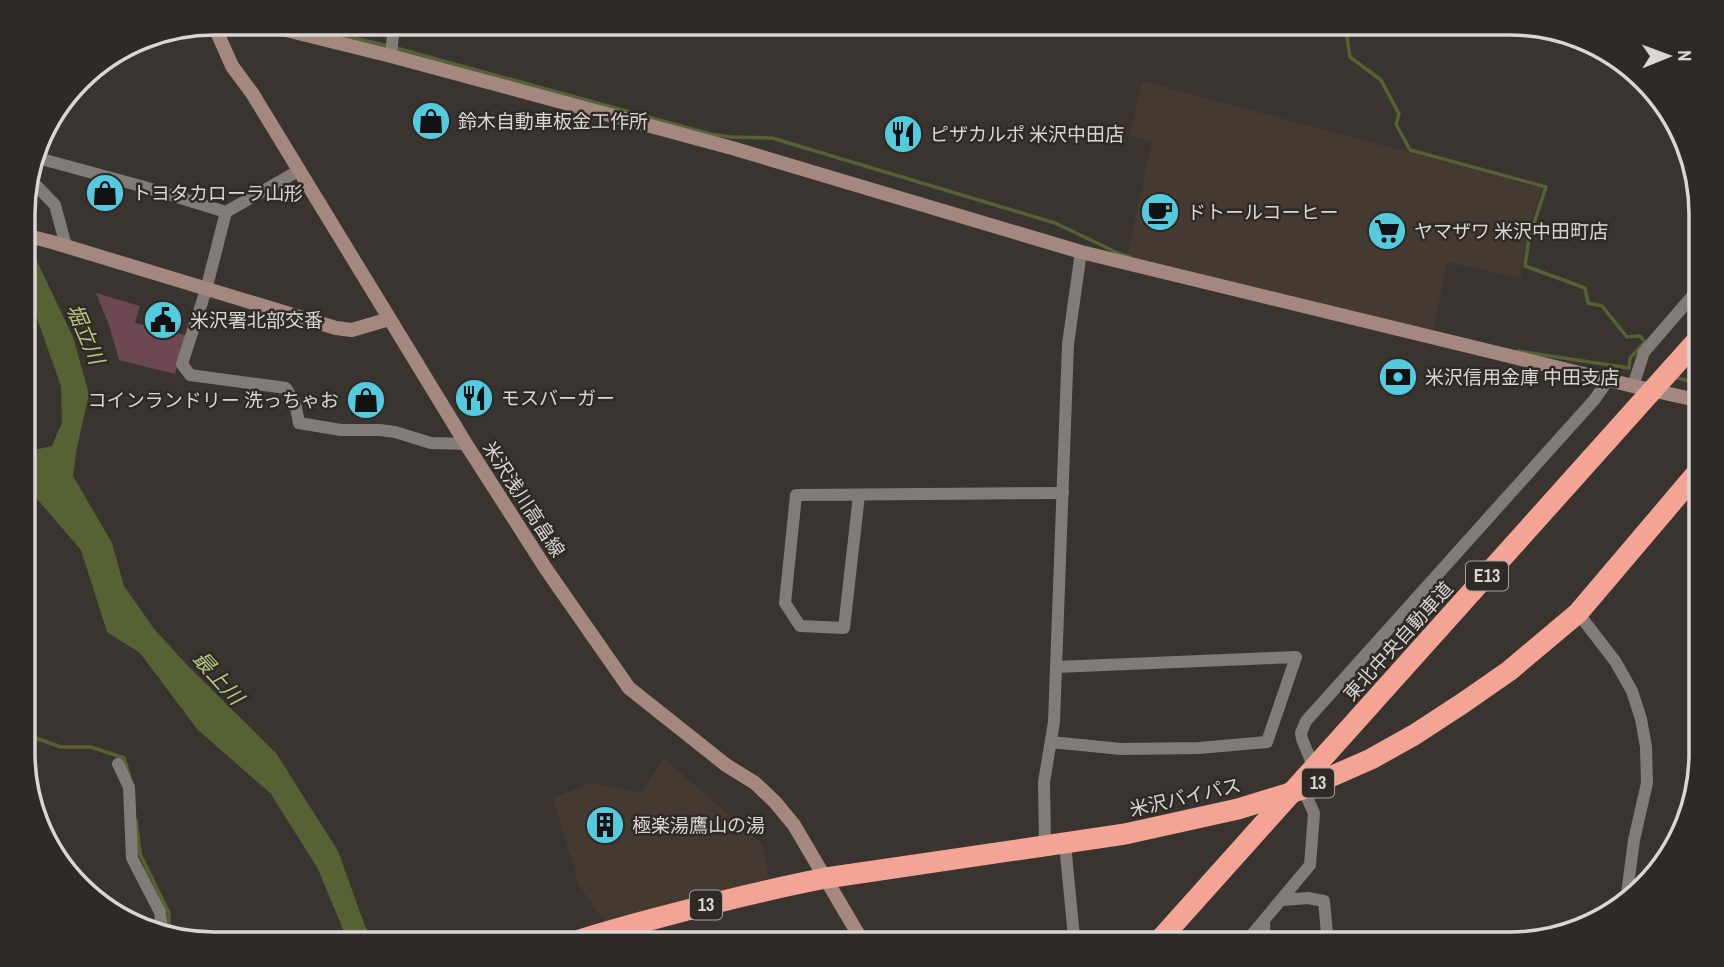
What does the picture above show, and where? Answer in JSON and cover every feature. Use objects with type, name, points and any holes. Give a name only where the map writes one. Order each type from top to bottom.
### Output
[{"type":"highway","name":"東北中央自動車道","points":[[1180,932],[1268,827],[1639,401],[1689,358]]},
{"type":"highway","name":"米沢バイパス","points":[[610,932],[722,901],[826,878],[1125,834],[1238,809],[1311,785],[1371,759],[1414,735],[1509,671],[1578,612],[1689,484]]},
{"type":"highway","name":"東北中央自動車道","points":[[1167,932],[1268,827]]},
{"type":"street","name":"米沢浅川高畠線","points":[[218,35],[232,66],[252,93],[466,444],[545,569],[629,688],[658,713],[766,793],[794,825],[857,932]]},
{"type":"street","points":[[306,35],[732,148],[1081,252],[1608,380],[1639,401],[1689,401]]},
{"type":"street","points":[[391,56],[393,35]]},
{"type":"street","points":[[44,160],[226,212]]},
{"type":"street","points":[[298,171],[226,212],[206,289],[182,364],[190,375],[286,388],[295,403],[299,423],[341,430],[395,432],[431,443],[466,444]]},
{"type":"street","points":[[38,187],[55,205],[66,246]]},
{"type":"street","points":[[35,238],[336,328],[352,330],[389,319]]},
{"type":"street","points":[[1073,932],[1055,845],[1044,830],[1044,782],[1055,722],[1068,344],[1081,252]]},
{"type":"street","points":[[1639,401],[1644,352],[1689,300]]},
{"type":"street","points":[[1254,932],[1310,865],[1314,813],[1301,733],[1306,721],[1586,410],[1608,380]]},
{"type":"street","points":[[859,495],[844,628],[800,626],[785,603],[796,495],[1063,493]]},
{"type":"street","points":[[1578,612],[1615,661],[1632,691],[1642,719],[1647,783],[1634,840],[1628,887]]},
{"type":"street","points":[[1051,742],[1121,749],[1199,747],[1267,741],[1296,657],[1057,667]]},
{"type":"street","points":[[118,764],[129,787],[132,858],[160,912],[161,924]]},
{"type":"street","points":[[1282,900],[1308,898],[1324,901],[1327,932]]},
{"type":"street","points":[[1264,921],[1264,932]]},
{"type":"shaded area","points":[[1142,81],[1542,188],[1528,231],[1521,278],[1447,262],[1433,332],[1127,256],[1152,142],[1130,136]]},
{"type":"shaded area","points":[[35,257],[73,337],[89,394],[73,476],[112,543],[124,586],[155,630],[276,753],[338,851],[368,932],[344,932],[318,869],[271,794],[197,729],[140,653],[107,632],[81,550],[35,499],[35,450],[52,446],[62,422],[61,386],[35,313]]},
{"type":"shaded area","points":[[96,293],[140,306],[135,323],[186,335],[175,374],[119,360]]},
{"type":"shaded area","points":[[663,758],[762,843],[769,878],[605,923],[579,885],[553,798],[591,783],[642,793]]},
{"type":"waterway","points":[[342,35],[388,46]]},
{"type":"waterway","points":[[1347,35],[1350,57],[1381,80],[1399,114],[1396,124],[1410,150],[1546,187],[1529,238],[1525,266],[1585,288],[1588,303],[1602,306],[1627,337],[1640,336],[1645,342],[1630,358],[1629,368],[1518,351]]},
{"type":"waterway","points":[[396,48],[710,134],[772,138],[1055,223],[1130,257]]},
{"type":"waterway","points":[[1674,377],[1689,381]]},
{"type":"waterway","points":[[35,738],[61,747],[91,747],[124,758],[130,778]]},
{"type":"waterway","points":[[136,820],[140,854],[169,913],[169,926]]},
{"type":"place","name":"鈴木自動車板金工作所","points":[[431,121]]},
{"type":"place","name":"ピザカルポ 米沢中田店","points":[[903,134]]},
{"type":"place","name":"トヨタカローラ山形","points":[[105,193]]},
{"type":"place","name":"ドトールコーヒー","points":[[1160,212]]},
{"type":"place","name":"ヤマザワ 米沢中田町店","points":[[1387,231]]},
{"type":"place","name":"米沢署北部交番","points":[[163,320]]},
{"type":"place","name":"米沢信用金庫 中田支店","points":[[1398,377]]},
{"type":"place","name":"モスバーガー","points":[[474,398]]},
{"type":"place","name":"コインランドリー 洗っちゃお","points":[[366,400]]},
{"type":"place","name":"極楽湯鷹山の湯","points":[[605,825]]},
{"type":"water label","name":"堀立川","points":[[85,334]]},
{"type":"water label","name":"最上川","points":[[218,678]]}]
